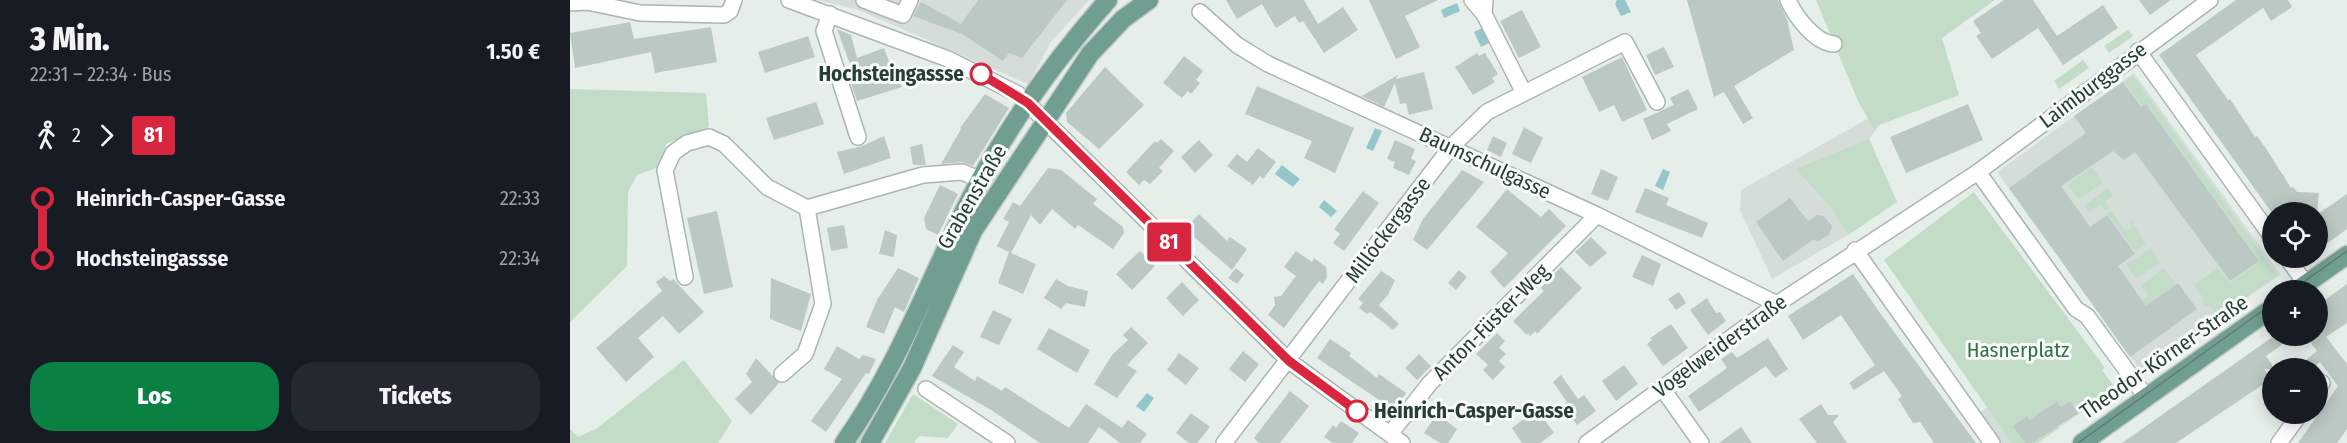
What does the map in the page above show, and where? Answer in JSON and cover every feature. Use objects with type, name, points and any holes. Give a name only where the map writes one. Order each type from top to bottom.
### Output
[{"type":"main road","name":"Grabenstraße","points":[[844,443],[895,360],[981,180],[1028,103],[1108,0]]},
{"type":"main road","name":"Grabenstraße","points":[[870,443],[912,368],[973,231],[1044,120],[1090,54],[1123,20],[1149,0]]},
{"type":"main road","points":[[2311,280],[2347,255]]},
{"type":"main road","name":"Theodor-Körner-Straße","points":[[2084,442],[2262,315]]},
{"type":"street","points":[[570,3],[587,2],[640,13],[724,15],[730,11],[734,0]]},
{"type":"street","points":[[866,0],[903,15],[910,0]]},
{"type":"street","points":[[1472,0],[1485,7],[1524,93]]},
{"type":"street","points":[[1788,0],[1799,19],[1819,37],[1834,44]]},
{"type":"street","name":"Laimburggasse","points":[[1978,172],[2138,51],[2210,0]]},
{"type":"street","points":[[795,1],[948,58],[1010,89],[1028,103],[1289,361],[1396,439]]},
{"type":"street","name":"Baumschulgasse","points":[[1200,12],[1237,45],[1268,64],[1597,215],[1777,304]]},
{"type":"street","points":[[830,14],[824,31],[858,137]]},
{"type":"street","name":"Millöckergasse","points":[[1224,443],[1451,147],[1487,112],[1625,42],[1657,102]]},
{"type":"street","points":[[2138,51],[2262,223]]},
{"type":"street","points":[[685,277],[665,170],[673,153],[687,142],[709,137],[724,144],[767,187],[807,208],[823,304],[805,354],[782,374]]},
{"type":"street","name":"Grabenstraße","points":[[807,208],[923,175],[962,172],[981,180]]},
{"type":"street","points":[[1992,443],[1855,250],[1978,172],[2076,309],[2087,316],[2146,398]]},
{"type":"street","name":"Anton-Füster-Weg","points":[[1396,439],[1430,383],[1597,215]]},
{"type":"street","name":"Vogelweiderstraße","points":[[1587,443],[1855,250]]},
{"type":"street","points":[[1662,388],[1701,443]]},
{"type":"street","points":[[926,389],[1007,443]]},
{"type":"street","points":[[2279,443],[2293,424]]},
{"type":"shaded area","points":[[817,0],[1089,0],[1051,42],[1028,84],[856,9]]},
{"type":"shaded area","points":[[2134,73],[2262,249],[2262,268],[2276,268],[2281,275],[2274,280],[2262,280],[2262,288],[2140,370],[1997,172]]},
{"type":"shaded area","points":[[1869,118],[1875,131],[1869,139],[1897,202],[1848,235],[1772,279],[1740,210],[1741,190]]},
{"type":"shaded area","points":[[1993,403],[2022,443],[1999,443],[1978,414]]},
{"type":"green space","points":[[1816,0],[1995,0],[1942,38],[1959,95],[1879,125],[1875,131],[1858,101]]},
{"type":"green space","points":[[2128,30],[2133,36],[2109,53],[2104,46]]},
{"type":"green space","points":[[2083,60],[2089,68],[2059,89],[2054,81]]},
{"type":"green space","points":[[2133,76],[2262,254],[2262,268],[2272,268],[2277,275],[2270,280],[2262,280],[2262,286],[2218,317],[2209,305],[2206,307],[2202,302],[2205,300],[2194,285],[2218,268],[2230,283],[2260,261],[2146,103],[2142,106],[2124,82]]},
{"type":"green space","points":[[570,89],[706,93],[709,127],[666,144],[659,167],[637,175],[628,192],[627,266],[570,322]]},
{"type":"green space","points":[[1869,139],[1897,202],[1848,235],[1833,210],[1796,169]]},
{"type":"green space","points":[[2092,167],[2103,182],[2079,199],[2068,185]]},
{"type":"green space","points":[[994,171],[998,173],[976,212],[907,363],[862,443],[857,443],[903,361],[958,237]]},
{"type":"green space","points":[[2108,188],[2113,196],[2105,202],[2109,208],[2105,210],[2100,204],[2089,213],[2084,206]]},
{"type":"green space","name":"Hasnerplatz","points":[[1974,192],[2105,368],[2102,370],[2115,388],[2038,443],[2032,443],[2041,436],[2027,416],[2025,443],[2012,443],[1884,260]],"holes":[[[2057,401],[2061,407],[2070,401],[2079,413],[2059,427],[2046,409]]]},
{"type":"green space","points":[[2111,211],[2126,231],[2132,227],[2129,218],[2146,244],[2135,252],[2107,213]]},
{"type":"green space","points":[[2151,248],[2160,262],[2136,279],[2126,265]]},
{"type":"green space","points":[[2164,268],[2176,284],[2136,316],[2131,309],[2148,296],[2141,286]]},
{"type":"green space","points":[[684,360],[732,421],[718,443],[570,443],[570,429],[578,437],[596,429]]},
{"type":"green space","points":[[913,394],[958,424],[948,438],[919,436],[914,443],[885,443]]},
{"type":"water","points":[[1617,0],[1625,0],[1631,12],[1621,16],[1615,4]]},
{"type":"water","points":[[1457,3],[1460,11],[1444,18],[1441,10]]},
{"type":"water","points":[[1482,28],[1489,43],[1481,47],[1474,32]]},
{"type":"water","points":[[1375,128],[1382,131],[1373,151],[1366,148]]},
{"type":"water","points":[[1282,165],[1300,179],[1293,187],[1275,174]]},
{"type":"water","points":[[1663,169],[1670,172],[1663,190],[1655,186]]},
{"type":"water","points":[[1324,200],[1337,211],[1331,217],[1319,207]]},
{"type":"water","points":[[1147,393],[1154,398],[1144,412],[1136,406]]},
{"type":"building","points":[[978,0],[1067,0],[1022,58],[1009,53],[1003,61],[962,34],[913,16],[921,2],[961,24]]},
{"type":"building","points":[[1226,0],[1304,0],[1318,24],[1343,7],[1358,30],[1324,53],[1303,21],[1299,23],[1295,16],[1276,28],[1262,4],[1237,19]]},
{"type":"building","points":[[1369,0],[1438,0],[1405,16],[1420,47],[1396,59]]},
{"type":"building","points":[[1687,0],[1778,0],[1787,19],[1794,50],[1734,86],[1753,118],[1743,124],[1724,92],[1714,97]]},
{"type":"building","points":[[2004,0],[2033,0],[2057,36],[2103,5],[2118,28],[2063,65],[2038,28],[1992,59],[1976,36],[1981,33],[1973,21]]},
{"type":"building","points":[[2139,0],[2171,0],[2150,15]]},
{"type":"building","points":[[2236,0],[2288,0],[2292,7],[2271,21],[2263,8],[2196,55],[2228,100],[2230,99],[2255,137],[2257,136],[2267,150],[2291,188],[2293,187],[2297,192],[2319,193],[2318,202],[2264,202],[2159,55]]},
{"type":"building","points":[[1522,10],[1541,47],[1519,58],[1500,21]]},
{"type":"building","points":[[630,22],[634,39],[711,27],[717,62],[655,73],[651,52],[575,68],[570,33]]},
{"type":"building","points":[[837,29],[851,35],[857,58],[884,48],[891,67],[895,66],[902,87],[857,101],[850,80],[855,78]]},
{"type":"building","points":[[808,36],[815,57],[765,73],[758,52]]},
{"type":"building","points":[[1664,47],[1674,67],[1655,75],[1646,55]]},
{"type":"building","points":[[1477,53],[1479,56],[1485,53],[1498,74],[1492,78],[1495,82],[1473,95],[1455,67]]},
{"type":"building","points":[[1184,56],[1203,71],[1196,80],[1200,83],[1191,94],[1188,91],[1182,98],[1163,83]]},
{"type":"building","points":[[1622,57],[1647,110],[1622,122],[1614,105],[1599,112],[1582,77]]},
{"type":"building","points":[[1105,67],[1144,105],[1099,149],[1067,122],[1066,113]]},
{"type":"building","points":[[1424,72],[1433,109],[1409,115],[1406,103],[1400,104],[1395,83],[1384,107],[1362,96],[1398,75],[1396,79]]},
{"type":"building","points":[[2123,82],[2141,107],[2146,104],[2259,261],[2230,281],[2135,152],[2124,160],[2113,151],[2061,186],[2090,227],[2107,215],[2135,254],[2118,266],[2146,306],[2178,283],[2197,309],[2130,357],[2009,188],[2086,133],[2074,116]]},
{"type":"building","points":[[1257,86],[1354,128],[1335,173],[1304,158],[1312,141],[1245,114]]},
{"type":"building","points":[[1688,89],[1698,109],[1667,124],[1671,131],[1652,140],[1643,119],[1674,105],[1670,98]]},
{"type":"building","points":[[985,94],[1009,108],[973,166],[962,162],[941,164],[960,128]]},
{"type":"building","points":[[816,102],[824,124],[774,140],[766,118]]},
{"type":"building","points":[[1968,104],[1983,140],[1906,173],[1890,137]]},
{"type":"building","points":[[1524,127],[1543,138],[1531,163],[1512,154]]},
{"type":"building","points":[[884,136],[891,158],[844,174],[837,152],[862,146]]},
{"type":"building","points":[[1493,136],[1507,143],[1501,157],[1487,150]]},
{"type":"building","points":[[1161,139],[1174,151],[1159,168],[1163,171],[1150,184],[1144,180],[1139,185],[1126,172],[1155,141],[1157,143]]},
{"type":"building","points":[[1199,140],[1213,155],[1195,173],[1181,157]]},
{"type":"building","points":[[1395,140],[1415,149],[1411,159],[1416,161],[1409,175],[1393,168],[1395,162],[1387,159]]},
{"type":"building","points":[[922,144],[926,165],[913,165],[910,147]]},
{"type":"building","points":[[1258,148],[1276,162],[1263,179],[1260,176],[1253,185],[1227,166],[1237,154],[1247,162]]},
{"type":"building","points":[[1048,168],[1061,170],[1097,199],[1093,204],[1123,227],[1124,233],[1113,249],[1078,225],[1075,229],[1052,209],[1040,225],[1031,215],[1011,253],[1036,264],[1023,294],[998,283],[1009,252],[997,246],[1009,222],[1003,219],[1013,202],[1020,206]]},
{"type":"building","points":[[1601,169],[1618,177],[1608,201],[1591,194]]},
{"type":"building","points":[[1462,170],[1484,182],[1427,250],[1413,240],[1423,219]]},
{"type":"building","points":[[940,185],[958,194],[938,235],[926,229],[924,218]]},
{"type":"building","points":[[1645,188],[1669,198],[1666,205],[1708,223],[1702,238],[1635,212]]},
{"type":"building","points":[[1507,189],[1541,217],[1549,209],[1566,226],[1504,288],[1490,272],[1508,253],[1476,227]]},
{"type":"building","points":[[1363,191],[1379,203],[1344,251],[1333,243],[1340,234],[1334,229]]},
{"type":"building","points":[[2347,194],[2347,229],[2328,243],[2328,207]]},
{"type":"building","points":[[1790,198],[1808,221],[1817,215],[1824,216],[1832,226],[1830,234],[1819,241],[1813,240],[1783,261],[1756,222]]},
{"type":"building","points":[[717,211],[733,287],[704,294],[687,218]]},
{"type":"building","points":[[1199,214],[1227,241],[1230,237],[1247,249],[1232,270],[1185,229]]},
{"type":"building","points":[[844,225],[848,248],[831,251],[827,228]]},
{"type":"building","points":[[885,230],[897,235],[894,257],[879,254]]},
{"type":"building","points":[[1591,237],[1607,253],[1590,267],[1575,252]]},
{"type":"building","points":[[1140,251],[1155,266],[1132,290],[1116,274]]},
{"type":"building","points":[[1296,251],[1312,262],[1314,258],[1326,267],[1327,277],[1323,284],[1319,281],[1284,328],[1268,315],[1275,305],[1274,297],[1281,296],[1296,276],[1284,267]]},
{"type":"building","points":[[1642,255],[1661,264],[1653,286],[1632,277]]},
{"type":"building","points":[[1561,267],[1582,288],[1537,334],[1535,331],[1530,336],[1528,333],[1527,335],[1513,321],[1544,291],[1541,288]]},
{"type":"building","points":[[898,268],[919,278],[904,312],[895,307],[884,334],[866,327],[877,300]]},
{"type":"building","points":[[1236,268],[1244,275],[1237,284],[1228,278]]},
{"type":"building","points":[[1459,270],[1467,277],[1456,290],[1448,283]]},
{"type":"building","points":[[1381,271],[1395,280],[1388,295],[1379,305],[1399,324],[1393,330],[1370,312],[1367,314],[1359,308],[1363,303],[1358,299]]},
{"type":"building","points":[[1853,274],[1976,443],[1934,443],[1920,422],[1913,423],[1898,399],[1902,396],[1884,371],[1854,390],[1849,383],[1875,365],[1841,315],[1803,340],[1788,316]]},
{"type":"building","points":[[664,276],[670,281],[673,279],[704,312],[679,334],[663,316],[638,338],[654,357],[626,382],[596,348],[662,291],[656,282]]},
{"type":"building","points":[[771,278],[811,294],[801,331],[770,319]]},
{"type":"building","points":[[1056,279],[1068,286],[1088,291],[1085,307],[1066,303],[1061,309],[1044,298]]},
{"type":"building","points":[[1182,282],[1199,300],[1183,316],[1166,298]]},
{"type":"building","points":[[2347,284],[2347,323],[2328,336],[2328,298]]},
{"type":"building","points":[[1679,292],[1686,303],[1676,310],[1668,299]]},
{"type":"building","points":[[1707,298],[1716,313],[1720,312],[1726,321],[1708,335],[1690,310]]},
{"type":"building","points":[[993,310],[1012,319],[999,345],[980,337]]},
{"type":"building","points":[[1671,324],[1688,348],[1663,366],[1647,344],[1652,340],[1650,338]]},
{"type":"building","points":[[1131,327],[1148,343],[1127,365],[1137,371],[1117,398],[1094,384],[1112,355],[1128,340],[1123,335]]},
{"type":"building","points":[[1049,328],[1090,350],[1077,373],[1037,349]]},
{"type":"building","points":[[1497,333],[1505,341],[1499,348],[1506,354],[1499,361],[1505,367],[1493,380],[1483,370],[1488,365],[1476,354]]},
{"type":"building","points":[[1768,338],[1788,369],[1775,378],[1766,366],[1699,412],[1688,396],[1727,368],[1721,359],[1732,352],[1737,358]]},
{"type":"building","points":[[1330,339],[1351,353],[1349,356],[1377,378],[1379,374],[1406,393],[1394,410],[1317,358]]},
{"type":"building","points":[[2328,340],[2347,364],[2347,429],[2337,443],[2298,443],[2311,424],[2328,424],[2328,400],[2338,386],[2328,373],[2328,358],[2308,358],[2317,351],[2313,346],[2328,346]]},
{"type":"building","points":[[2262,344],[2280,346],[2266,356],[2267,358],[2262,358],[2262,385],[2176,443],[2122,443]]},
{"type":"building","points":[[953,345],[964,352],[954,367],[975,381],[977,376],[1002,391],[1005,387],[1069,428],[1086,404],[1122,428],[1128,420],[1147,434],[1140,443],[1120,443],[1099,427],[1088,443],[1040,443],[991,410],[932,376]]},
{"type":"building","points":[[837,346],[859,359],[863,355],[876,359],[869,374],[866,373],[826,432],[811,421],[842,379],[824,369]]},
{"type":"building","points":[[1243,351],[1259,364],[1245,382],[1229,369]]},
{"type":"building","points":[[1179,353],[1199,368],[1186,385],[1167,370]]},
{"type":"building","points":[[1419,354],[1431,366],[1417,380],[1405,368]]},
{"type":"building","points":[[756,358],[779,383],[751,415],[735,399],[752,382],[746,374]]},
{"type":"building","points":[[1624,365],[1638,384],[1616,401],[1602,381]]},
{"type":"building","points":[[1561,375],[1578,399],[1584,395],[1596,411],[1577,425],[1562,406],[1567,402],[1553,382]]},
{"type":"building","points":[[1290,391],[1309,406],[1280,443],[1259,443],[1254,438]]},
{"type":"building","points":[[2057,401],[2061,407],[2070,401],[2079,413],[2032,443],[2025,443],[2013,426],[2027,416],[2030,420]]},
{"type":"building","points":[[1821,404],[1828,415],[1839,415],[1833,422],[1847,443],[1817,443],[1799,419]]},
{"type":"building","points":[[1537,409],[1554,433],[1540,443],[1522,443],[1512,428]]},
{"type":"building","points":[[1191,413],[1210,427],[1197,443],[1189,443],[1176,433]]},
{"type":"building","points":[[1437,414],[1457,429],[1448,443],[1440,443],[1424,433]]},
{"type":"building","points":[[1341,421],[1359,433],[1352,443],[1333,443],[1324,437],[1333,425],[1336,428]]},
{"type":"building","points":[[1741,427],[1752,443],[1719,443]]},
{"type":"tram line","points":[[2306,280],[2347,251]]},
{"type":"tram line","points":[[2078,443],[2262,311]]},
{"type":"bus line","name":"81","points":[[981,74],[1018,94],[1289,361],[1357,411]]},
{"type":"place","name":"Hochsteingassse","points":[[981,74]]},
{"type":"place","name":"Heinrich-Casper-Gasse","points":[[1357,411]]}]
